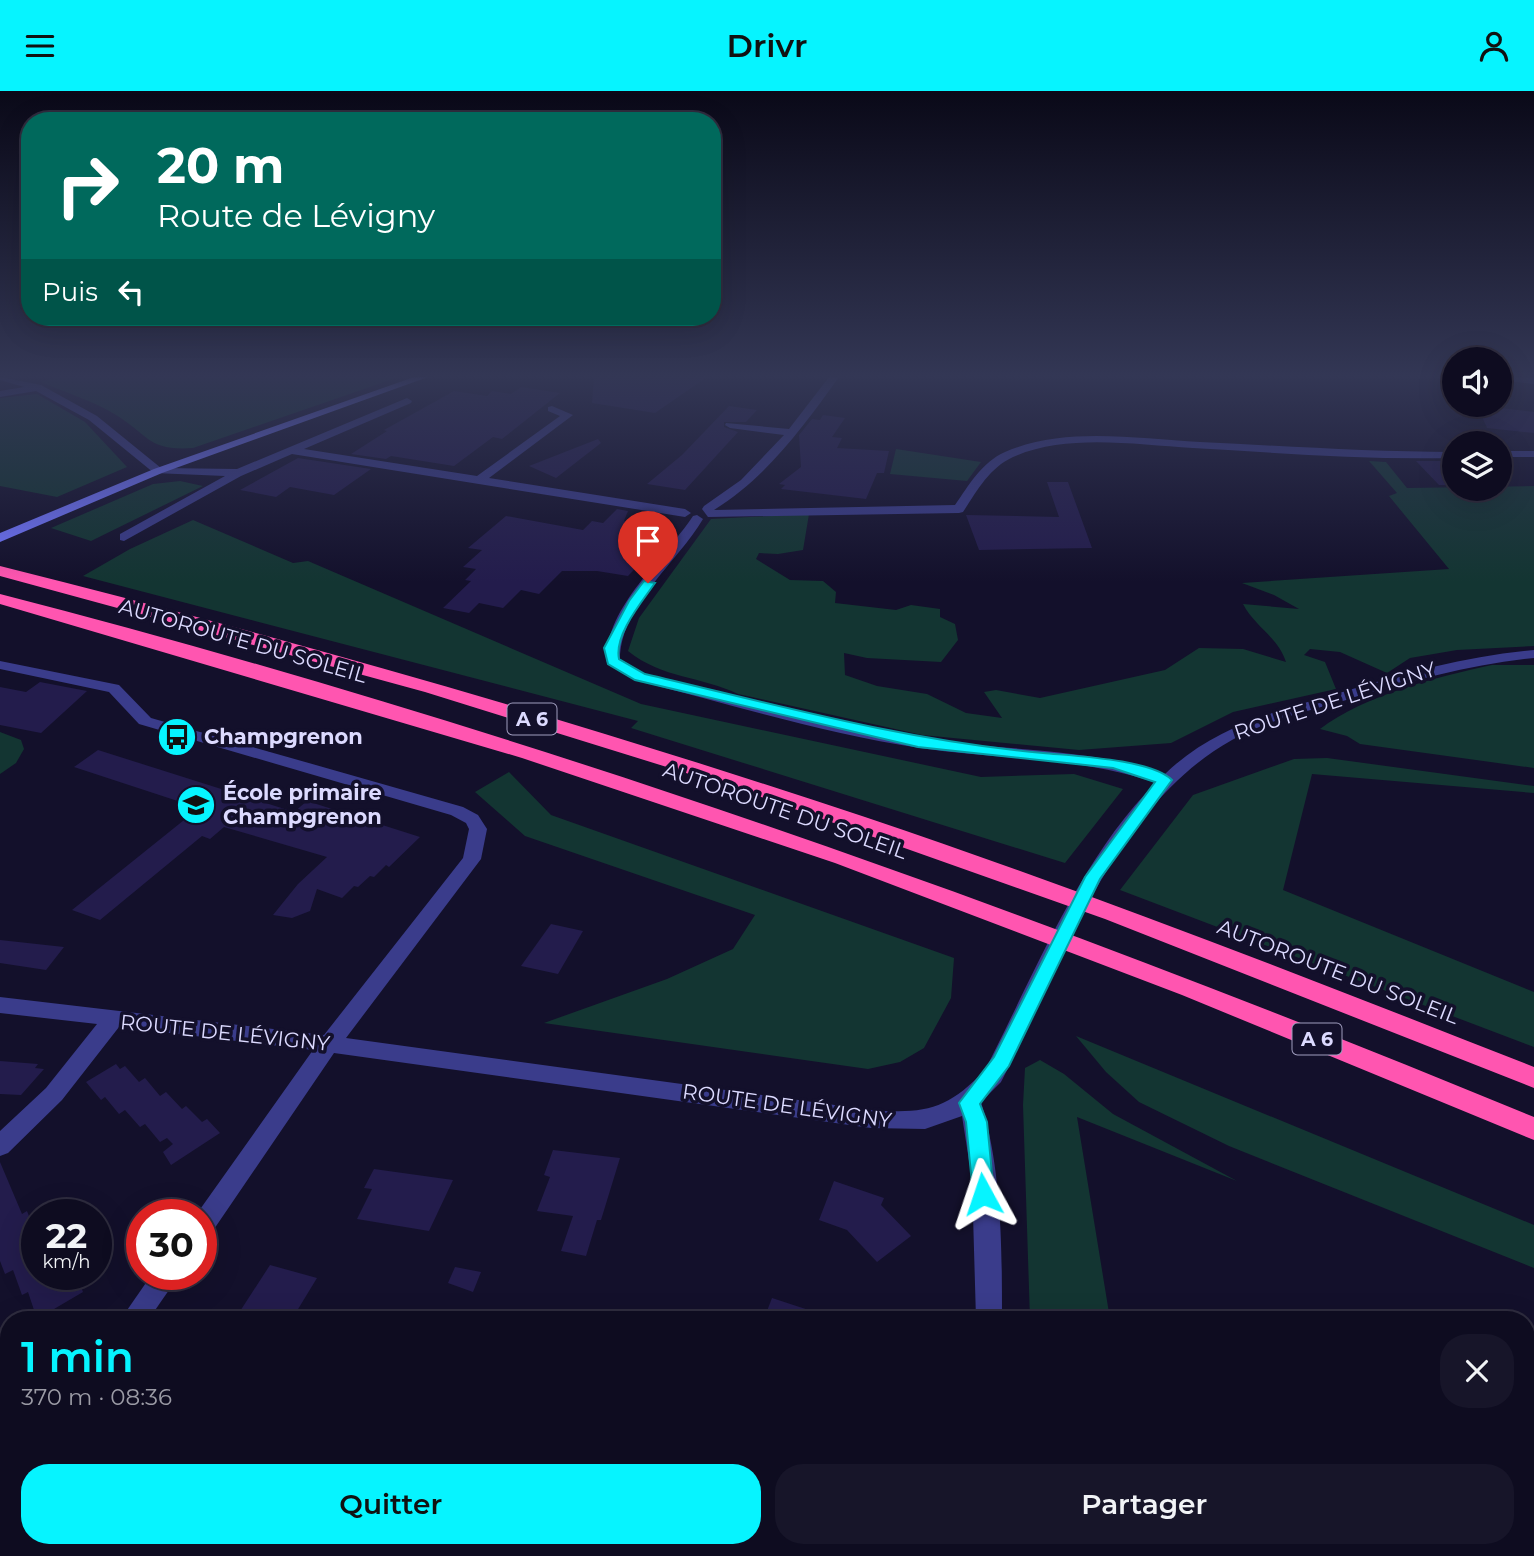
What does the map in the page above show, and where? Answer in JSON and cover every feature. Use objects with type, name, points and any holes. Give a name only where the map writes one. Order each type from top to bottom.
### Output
[{"type":"highway","name":"AUTOROUTE DU SOLEIL","points":[[0,571],[241,635],[556,726],[856,822],[1108,911],[1534,1078]]},
{"type":"highway","name":"AUTOROUTE DU SOLEIL","points":[[0,599],[391,710],[845,858],[1098,952],[1534,1129]]},
{"type":"main road","points":[[0,538],[158,471],[230,445]]},
{"type":"street","points":[[127,445],[158,471],[239,473]]},
{"type":"street","points":[[124,537],[239,473],[302,445]]},
{"type":"street","points":[[478,481],[527,445]]},
{"type":"street","points":[[778,445],[754,476],[731,496],[700,514],[635,601],[610,648],[613,661],[640,677],[918,743],[998,754],[1115,764],[1164,780]]},
{"type":"street","points":[[291,450],[700,514],[959,509],[995,462],[1032,447],[1043,445]]},
{"type":"street","points":[[1203,445],[1387,457],[1442,455]]},
{"type":"street","points":[[1512,454],[1534,454]]},
{"type":"street","name":"ROUTE DE LÉVIGNY","points":[[0,1005],[329,1044],[870,1119],[910,1122],[940,1117],[970,1103],[999,1065],[1093,877],[1164,780],[1227,736],[1312,705],[1449,664],[1534,654]]},
{"type":"street","points":[[0,665],[114,688],[145,720],[457,811],[472,820],[478,829],[479,838],[471,859],[329,1044],[217,1204]]},
{"type":"street","points":[[0,1146],[54,1094],[113,1020]]},
{"type":"street","points":[[970,1103],[976,1122],[983,1194],[989,1311]]},
{"type":"street","points":[[140,1311],[155,1290]]},
{"type":"green space","points":[[0,445],[107,445],[127,467],[57,497],[0,486]]},
{"type":"green space","points":[[162,445],[201,445],[193,448]]},
{"type":"green space","points":[[896,449],[981,462],[967,481],[890,474]]},
{"type":"green space","points":[[1369,461],[1386,462],[1407,488],[1442,487],[1442,501],[1512,501],[1512,486],[1534,486],[1534,646],[1457,650],[1410,658],[1387,673],[1340,652],[1310,649],[1304,655],[1325,662],[1336,689],[1233,712],[1171,743],[1079,750],[922,735],[738,694],[655,667],[628,651],[639,618],[711,519],[809,514],[803,550],[778,554],[759,553],[756,559],[790,580],[823,581],[836,592],[835,603],[896,610],[911,605],[940,609],[940,617],[955,624],[958,640],[941,662],[867,658],[844,653],[845,675],[877,686],[927,694],[966,713],[1002,718],[984,692],[996,690],[1040,698],[1165,670],[1199,648],[1243,649],[1286,662],[1278,646],[1243,604],[1299,609],[1274,595],[1242,583],[1449,569],[1389,496],[1397,493]]},
{"type":"green space","points":[[180,481],[203,486],[91,541],[51,528],[153,484]]},
{"type":"green space","points":[[193,520],[293,563],[308,561],[641,704],[981,777],[1074,774],[1123,789],[1065,863],[631,728],[638,721],[83,576],[130,549]]},
{"type":"green space","points":[[1492,665],[1534,665],[1534,768],[1360,744],[1347,736],[1320,729],[1358,706],[1380,697],[1448,675]]},
{"type":"green space","points":[[0,732],[21,740],[24,749],[16,763],[0,774]]},
{"type":"green space","points":[[1327,758],[1534,786],[1534,793],[1312,774],[1283,890],[1534,992],[1534,1047],[1120,890],[1193,795],[1294,759]]},
{"type":"green space","points":[[509,772],[551,815],[954,958],[951,998],[924,1048],[900,1062],[868,1069],[544,1023],[667,979],[733,949],[755,915],[525,836],[475,792]]},
{"type":"green space","points":[[1076,1036],[1534,1225],[1534,1268],[1229,1146],[1139,1102],[1106,1072]]},
{"type":"green space","points":[[1040,1060],[1064,1074],[1113,1114],[1237,1181],[1077,1117],[1109,1311],[1030,1311],[1023,1105],[1025,1068]]},
{"type":"building","points":[[365,445],[482,445],[454,466],[391,456],[386,459],[351,454]]},
{"type":"building","points":[[582,445],[598,445],[556,478],[529,466]]},
{"type":"building","points":[[691,445],[726,445],[685,490],[647,484]]},
{"type":"building","points":[[800,445],[838,445],[837,448],[889,451],[884,473],[877,473],[866,499],[781,489],[785,485],[779,484],[801,467]]},
{"type":"building","points":[[298,458],[371,469],[334,495],[290,487],[276,497],[240,490]]},
{"type":"building","points":[[1416,461],[1442,461],[1442,485]]},
{"type":"building","points":[[1047,482],[1068,482],[1092,548],[979,550],[966,515],[1059,517]]},
{"type":"building","points":[[617,509],[628,511],[624,521],[672,530],[628,576],[597,571],[562,571],[539,594],[521,590],[503,608],[479,603],[469,613],[443,608],[471,581],[465,580],[476,569],[463,567],[482,550],[468,548],[506,516],[583,530],[592,521],[603,523]]},
{"type":"building","points":[[40,682],[87,691],[41,733],[0,725],[0,687],[26,692]]},
{"type":"building","points":[[98,750],[294,812],[307,801],[420,837],[389,867],[386,865],[374,877],[370,876],[358,887],[354,886],[342,898],[317,889],[310,911],[292,918],[273,915],[298,884],[327,857],[224,827],[210,839],[202,836],[100,920],[72,910],[199,808],[74,767]]},
{"type":"building","points":[[551,924],[583,931],[558,974],[521,966]]},
{"type":"building","points":[[0,940],[64,947],[46,970],[0,963]]},
{"type":"building","points":[[0,1061],[38,1064],[35,1068],[44,1069],[21,1095],[0,1094]]},
{"type":"building","points":[[116,1064],[120,1069],[125,1066],[139,1082],[145,1078],[160,1096],[166,1092],[182,1109],[186,1106],[202,1122],[207,1119],[220,1133],[171,1165],[163,1152],[173,1144],[167,1138],[160,1142],[145,1124],[140,1127],[125,1110],[119,1114],[105,1097],[101,1100],[86,1082]]},
{"type":"building","points":[[553,1150],[620,1158],[601,1220],[597,1220],[586,1256],[561,1251],[573,1216],[537,1211],[550,1177],[544,1175]]},
{"type":"building","points":[[0,1162],[21,1212],[21,1290],[83,1292],[51,1311],[34,1311],[28,1292],[22,1295],[13,1270],[5,1274],[0,1261]]},
{"type":"building","points":[[374,1169],[453,1180],[429,1231],[357,1219],[372,1189],[364,1188]]},
{"type":"building","points":[[834,1181],[884,1198],[881,1205],[911,1236],[877,1262],[847,1230],[819,1220]]},
{"type":"building","points":[[270,1265],[317,1278],[297,1311],[240,1311]]},
{"type":"building","points":[[455,1267],[481,1272],[473,1292],[448,1283]]},
{"type":"building","points":[[772,1298],[812,1311],[767,1311]]},
{"type":"place","name":"Champgrenon","points":[[177,737]]},
{"type":"place","name":"École primaire Champgrenon","points":[[196,805]]},
{"type":"route","points":[[648,583],[635,601],[610,648],[613,661],[640,677],[918,743],[998,754],[1115,764],[1164,780],[1093,877],[1002,1060],[993,1076],[970,1103],[976,1122],[983,1194]]}]
